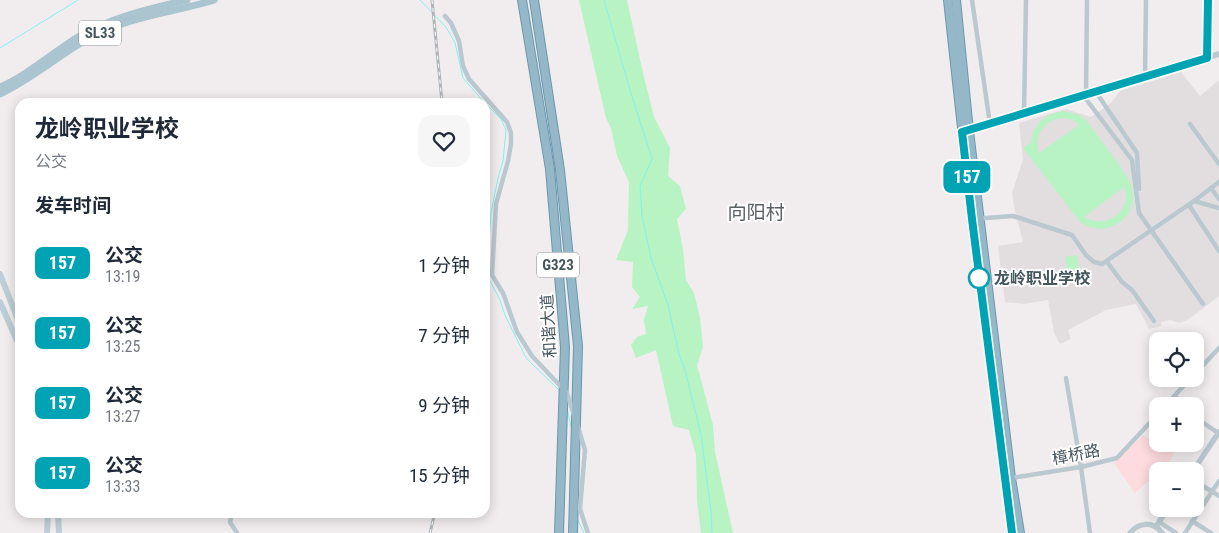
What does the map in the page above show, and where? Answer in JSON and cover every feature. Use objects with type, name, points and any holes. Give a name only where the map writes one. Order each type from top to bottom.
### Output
[{"type":"highway","name":"和谐大道","points":[[522,0],[550,169],[565,347],[559,533]]},
{"type":"highway","name":"和谐大道","points":[[534,0],[560,170],[578,346],[573,533]]},
{"type":"highway","points":[[948,0],[966,131],[1012,533]]},
{"type":"highway","points":[[956,0],[966,131]]},
{"type":"highway","points":[[976,218],[1020,533]]},
{"type":"main road","name":"SL33","points":[[0,87],[13,82],[79,36],[133,14],[187,0]]},
{"type":"main road","name":"SL33","points":[[0,94],[14,88],[82,42],[111,28],[152,15],[214,0]]},
{"type":"main road","points":[[0,274],[15,312]]},
{"type":"main road","points":[[0,302],[15,336]]},
{"type":"main road","points":[[48,518],[48,533]]},
{"type":"main road","points":[[58,518],[59,533]]},
{"type":"street","points":[[972,0],[990,124]]},
{"type":"street","points":[[1024,114],[1026,0]]},
{"type":"street","points":[[1087,0],[1086,97],[1132,160],[1139,213],[1203,304]]},
{"type":"street","points":[[1145,76],[1146,0]]},
{"type":"street","points":[[1207,58],[1208,0]]},
{"type":"street","points":[[445,16],[451,23],[459,41],[463,66],[469,78],[486,98]]},
{"type":"street","points":[[966,131],[1086,97],[1145,76],[1219,54]]},
{"type":"street","points":[[1098,95],[1137,153],[1139,213]]},
{"type":"street","points":[[490,102],[507,122],[511,133],[508,160],[496,204],[492,275],[503,293],[517,332],[532,356],[567,394],[585,450],[580,509],[588,533]]},
{"type":"street","points":[[1190,124],[1219,164]]},
{"type":"street","points":[[976,218],[1013,216],[1072,235],[1086,255],[1094,262],[1102,264],[1190,205],[1219,182]]},
{"type":"street","points":[[1211,188],[1219,199]]},
{"type":"street","points":[[1194,201],[1219,208]]},
{"type":"street","points":[[1190,205],[1219,251]]},
{"type":"street","points":[[1107,262],[1122,282],[1132,290],[1154,321]]},
{"type":"street","points":[[1204,364],[1219,348]]},
{"type":"street","points":[[1066,378],[1090,533]]},
{"type":"street","points":[[1175,396],[1183,387]]},
{"type":"street","name":"樟桥路","points":[[1011,478],[1081,467],[1117,458],[1149,424]]},
{"type":"street","points":[[1199,462],[1218,433],[1204,424]]},
{"type":"street","points":[[1185,533],[1219,481]]},
{"type":"street","points":[[1204,486],[1219,496]]},
{"type":"street","points":[[1157,524],[1162,517]]},
{"type":"street","points":[[231,518],[230,522],[237,533]]},
{"type":"street","points":[[1192,521],[1211,533]]},
{"type":"street","points":[[1130,533],[1142,524],[1157,524],[1176,533]]},
{"type":"street","points":[[1157,524],[1162,533]]},
{"type":"shaded area","points":[[1181,72],[1200,96],[1219,80],[1219,296],[1189,319],[1180,323],[1170,320],[1161,322],[1162,326],[1149,329],[1136,304],[1106,310],[1068,330],[1071,339],[1060,344],[1054,333],[1048,300],[1024,304],[1005,302],[998,246],[1023,242],[1012,193],[1023,159],[1019,123],[1066,109],[1091,117],[1111,103],[1120,91]]},
{"type":"shaded area","points":[[1143,435],[1149,439],[1149,452],[1174,452],[1169,462],[1149,462],[1149,481],[1135,493],[1114,463]]},
{"type":"green space","points":[[579,0],[627,0],[654,117],[670,148],[668,176],[680,186],[686,209],[677,219],[683,249],[686,280],[694,293],[700,318],[703,347],[697,365],[713,425],[715,452],[733,533],[701,533],[697,501],[696,455],[689,430],[673,426],[656,350],[636,358],[631,345],[637,337],[646,334],[644,320],[648,306],[632,309],[640,297],[632,287],[633,262],[616,260],[628,230],[629,182],[617,156],[611,128],[606,118]]},
{"type":"green space","points":[[1064,111],[1079,115],[1087,121],[1119,164],[1129,181],[1133,194],[1130,211],[1123,220],[1109,228],[1092,228],[1080,222],[1023,148],[1030,143],[1031,145],[1033,132],[1040,121],[1057,112]],"holes":[[[1065,118],[1073,120],[1079,125],[1039,153],[1038,140],[1043,128],[1052,121]],[[1124,187],[1125,204],[1115,216],[1108,220],[1100,221],[1084,217]]]},
{"type":"green space","points":[[1077,255],[1080,278],[1069,280],[1065,257]]},
{"type":"waterway","points":[[0,48],[78,0]]},
{"type":"waterway","points":[[420,0],[446,27],[455,43],[463,78],[480,98]]},
{"type":"waterway","points":[[604,0],[652,159],[640,186],[642,216],[651,258],[668,305],[701,434],[712,533]]},
{"type":"waterway","points":[[490,108],[501,119],[506,130],[503,161],[491,213],[490,228]]},
{"type":"waterway","points":[[490,281],[526,358],[560,391]]},
{"type":"waterway","points":[[567,408],[572,431]]},
{"type":"waterway","points":[[578,474],[579,447]]},
{"type":"waterway","points":[[577,518],[584,533]]},
{"type":"railway","points":[[432,0],[442,98]]},
{"type":"railway","points":[[430,533],[434,518]]},
{"type":"bus line","name":"157","points":[[1012,533],[962,132],[1207,58],[1208,0]]},
{"type":"place","name":"龙岭职业学校","points":[[979,278]]},
{"type":"district","name":"向阳村","points":[[756,212]]}]
